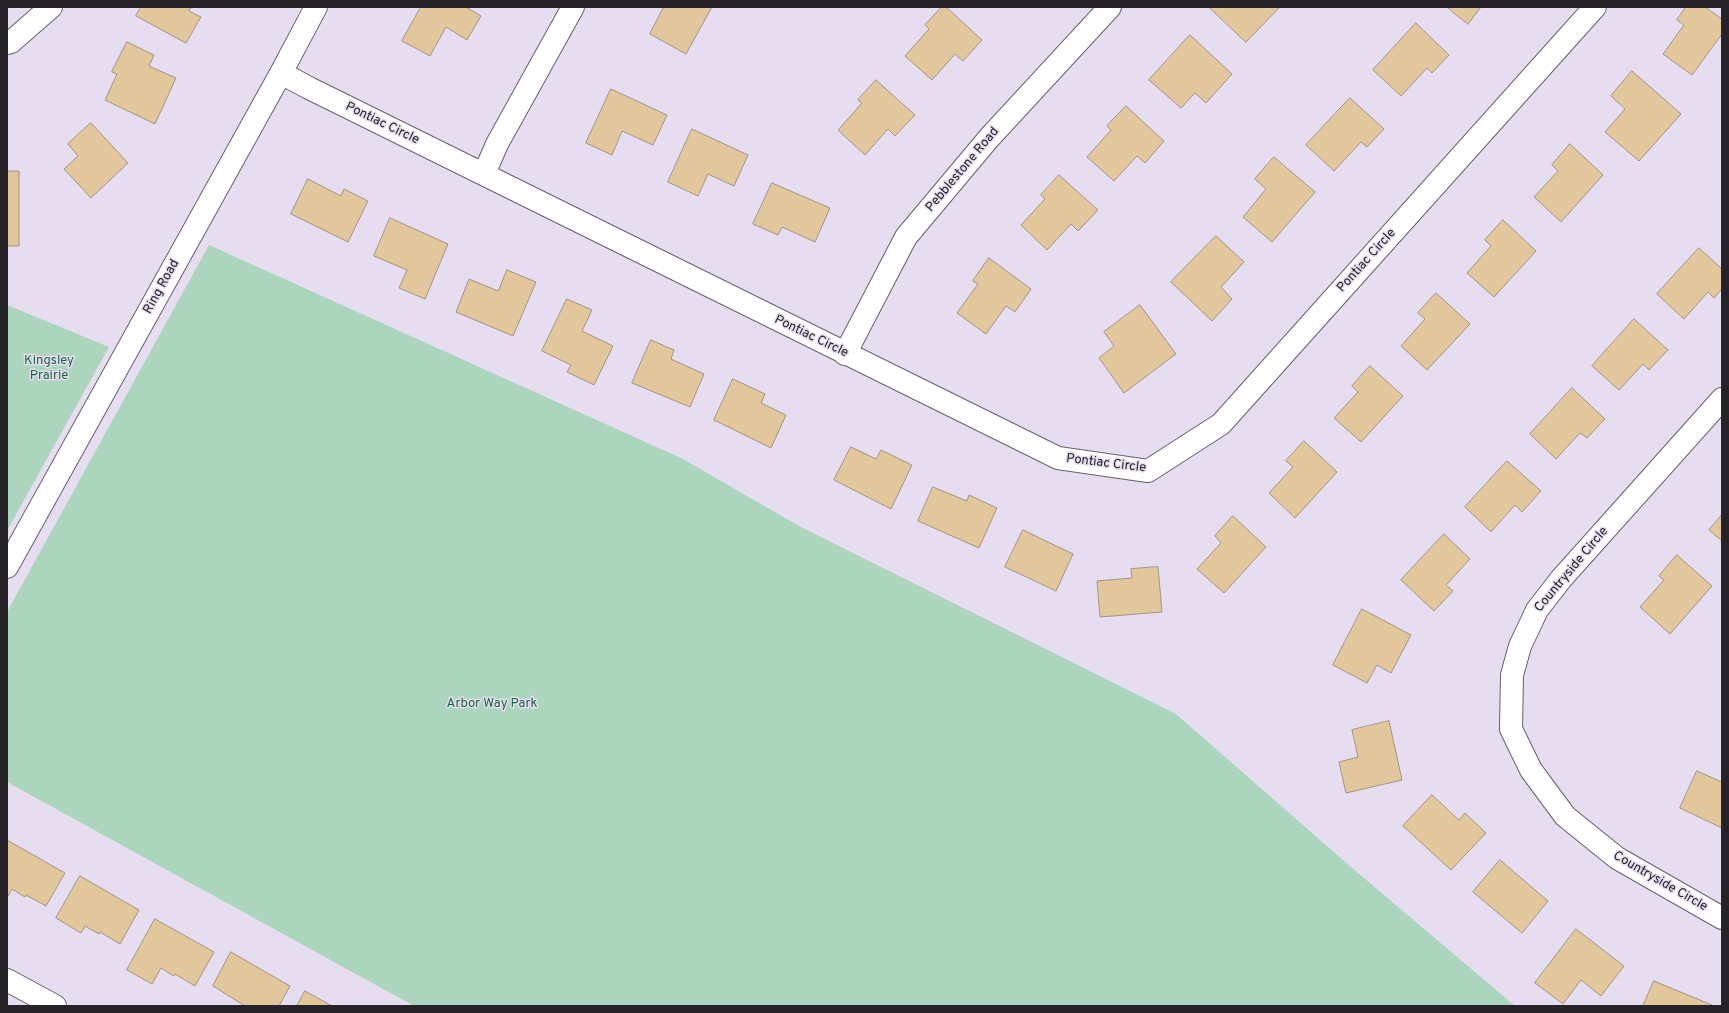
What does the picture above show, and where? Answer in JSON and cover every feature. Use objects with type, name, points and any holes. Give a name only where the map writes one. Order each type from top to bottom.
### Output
[{"type":"street","points":[[7,43],[11,42],[51,7]]},
{"type":"street","name":"Ring Road","points":[[7,567],[281,73],[316,7]]},
{"type":"street","points":[[484,174],[501,138],[573,7]]},
{"type":"street","name":"Pebblestone Road","points":[[845,354],[906,237],[989,138],[1110,7]]},
{"type":"street","name":"Pontiac Circle","points":[[281,73],[845,354],[1058,458],[1148,471],[1221,424],[1595,7]]},
{"type":"street","name":"Countryside Circle","points":[[1722,399],[1561,579],[1537,610],[1520,646],[1512,675],[1511,729],[1531,770],[1565,816],[1617,858],[1722,918]]},
{"type":"street","points":[[7,980],[47,1004]]},
{"type":"green space","name":"Arbor Way Park","points":[[209,245],[683,459],[799,526],[1176,714],[1351,867],[1515,1006],[414,1006],[7,782],[7,612]]},
{"type":"green space","name":"Kingsley Prairie","points":[[7,305],[109,347],[8,529],[7,529]]},
{"type":"building","points":[[141,7],[191,7],[189,11],[201,17],[186,43],[136,16]]},
{"type":"building","points":[[421,7],[466,7],[481,16],[467,40],[446,27],[430,56],[402,41]]},
{"type":"building","points":[[664,7],[712,7],[686,54],[650,34]]},
{"type":"building","points":[[942,7],[946,7],[982,40],[963,61],[955,54],[932,80],[905,56],[929,29],[925,25]]},
{"type":"building","points":[[1209,7],[1280,7],[1246,42]]},
{"type":"building","points":[[1447,7],[1481,7],[1468,24]]},
{"type":"building","points":[[1686,7],[1705,7],[1722,19],[1722,34],[1692,75],[1663,54],[1684,25],[1677,20]]},
{"type":"building","points":[[1416,23],[1449,55],[1432,73],[1427,68],[1401,96],[1373,70]]},
{"type":"building","points":[[1190,35],[1232,74],[1206,103],[1195,93],[1181,108],[1149,80]]},
{"type":"building","points":[[127,42],[154,55],[149,66],[176,78],[155,124],[105,100],[117,74],[112,72]]},
{"type":"building","points":[[1632,71],[1681,114],[1639,161],[1605,132],[1625,109],[1611,96]]},
{"type":"building","points":[[876,80],[915,115],[895,136],[888,129],[865,155],[838,130],[862,103],[858,100]]},
{"type":"building","points":[[611,89],[667,115],[653,145],[622,131],[612,155],[586,143]]},
{"type":"building","points":[[1350,98],[1384,129],[1367,147],[1361,142],[1334,171],[1306,145]]},
{"type":"building","points":[[1126,106],[1164,141],[1145,163],[1137,156],[1114,181],[1087,157],[1111,130],[1107,126]]},
{"type":"building","points":[[91,123],[128,163],[91,198],[64,169],[78,156],[68,144]]},
{"type":"building","points":[[692,129],[748,155],[734,186],[708,174],[698,196],[668,182]]},
{"type":"building","points":[[1570,144],[1603,175],[1561,222],[1534,197],[1558,171],[1552,165]]},
{"type":"building","points":[[1274,157],[1315,192],[1272,242],[1243,217],[1266,189],[1255,179]]},
{"type":"building","points":[[7,171],[19,171],[19,246],[7,246]]},
{"type":"building","points":[[1059,175],[1098,210],[1078,231],[1071,224],[1047,250],[1021,225],[1045,199],[1041,195]]},
{"type":"building","points":[[308,179],[341,196],[344,189],[368,201],[348,242],[291,214]]},
{"type":"building","points":[[772,183],[830,208],[815,242],[782,227],[778,235],[753,224]]},
{"type":"building","points":[[390,218],[448,244],[425,299],[399,288],[407,270],[374,256]]},
{"type":"building","points":[[1503,220],[1536,251],[1494,297],[1467,273],[1491,246],[1485,240]]},
{"type":"building","points":[[1216,236],[1244,262],[1221,287],[1232,299],[1212,321],[1171,282]]},
{"type":"building","points":[[1699,248],[1722,269],[1722,289],[1714,298],[1708,292],[1684,319],[1657,294]]},
{"type":"building","points":[[989,258],[1031,289],[1015,312],[1006,306],[986,334],[957,313],[978,284],[973,281]]},
{"type":"building","points":[[507,270],[536,282],[513,336],[456,312],[469,279],[498,291]]},
{"type":"building","points":[[1436,293],[1470,324],[1427,370],[1401,346],[1425,319],[1418,313]]},
{"type":"building","points":[[567,299],[592,310],[582,331],[613,346],[594,385],[567,372],[571,365],[542,351]]},
{"type":"building","points":[[1140,305],[1176,354],[1124,393],[1099,358],[1114,346],[1104,332]]},
{"type":"building","points":[[1634,319],[1668,350],[1649,370],[1643,364],[1619,390],[1592,366]]},
{"type":"building","points":[[651,340],[674,350],[671,359],[704,374],[690,407],[632,383]]},
{"type":"building","points":[[1370,366],[1403,396],[1361,442],[1334,418],[1358,392],[1352,386]]},
{"type":"building","points":[[733,379],[765,394],[761,403],[786,415],[771,448],[714,420]]},
{"type":"building","points":[[1572,388],[1605,419],[1587,438],[1580,433],[1556,459],[1530,434]]},
{"type":"building","points":[[1304,441],[1337,472],[1295,518],[1269,493],[1293,467],[1286,461]]},
{"type":"building","points":[[851,447],[876,459],[881,450],[912,465],[891,509],[834,480]]},
{"type":"building","points":[[1507,461],[1541,491],[1522,512],[1515,505],[1491,532],[1465,507]]},
{"type":"building","points":[[933,487],[967,501],[969,495],[997,508],[979,548],[918,521]]},
{"type":"building","points":[[1722,515],[1722,541],[1709,530]]},
{"type":"building","points":[[1233,516],[1266,547],[1224,593],[1197,569],[1221,543],[1215,536]]},
{"type":"building","points":[[1023,530],[1073,554],[1056,591],[1005,567]]},
{"type":"building","points":[[1444,534],[1470,559],[1446,585],[1453,591],[1434,611],[1401,580]]},
{"type":"building","points":[[1677,555],[1712,586],[1670,634],[1640,607],[1664,580],[1659,576]]},
{"type":"building","points":[[1158,567],[1162,612],[1100,617],[1097,581],[1132,578],[1131,569]]},
{"type":"building","points":[[1362,609],[1411,635],[1391,673],[1377,665],[1367,683],[1333,665]]},
{"type":"building","points":[[1389,721],[1402,780],[1346,793],[1339,762],[1358,757],[1352,730]]},
{"type":"building","points":[[1697,771],[1722,782],[1722,828],[1680,808]]},
{"type":"building","points":[[1432,795],[1459,820],[1465,813],[1486,833],[1451,870],[1403,826]]},
{"type":"building","points":[[7,840],[65,873],[46,906],[26,895],[25,897],[12,889],[7,898]]},
{"type":"building","points":[[1500,860],[1548,901],[1522,933],[1473,892]]},
{"type":"building","points":[[80,876],[139,910],[120,944],[100,932],[99,934],[85,926],[81,933],[56,918]]},
{"type":"building","points":[[155,919],[214,952],[195,986],[175,974],[174,976],[161,968],[152,984],[127,970]]},
{"type":"building","points":[[1576,929],[1624,966],[1601,996],[1581,980],[1563,1004],[1535,983]]},
{"type":"building","points":[[231,952],[290,986],[279,1006],[245,1006],[213,986]]},
{"type":"building","points":[[1654,981],[1712,1005],[1712,1006],[1643,1006]]},
{"type":"building","points":[[305,991],[332,1006],[297,1006]]}]
